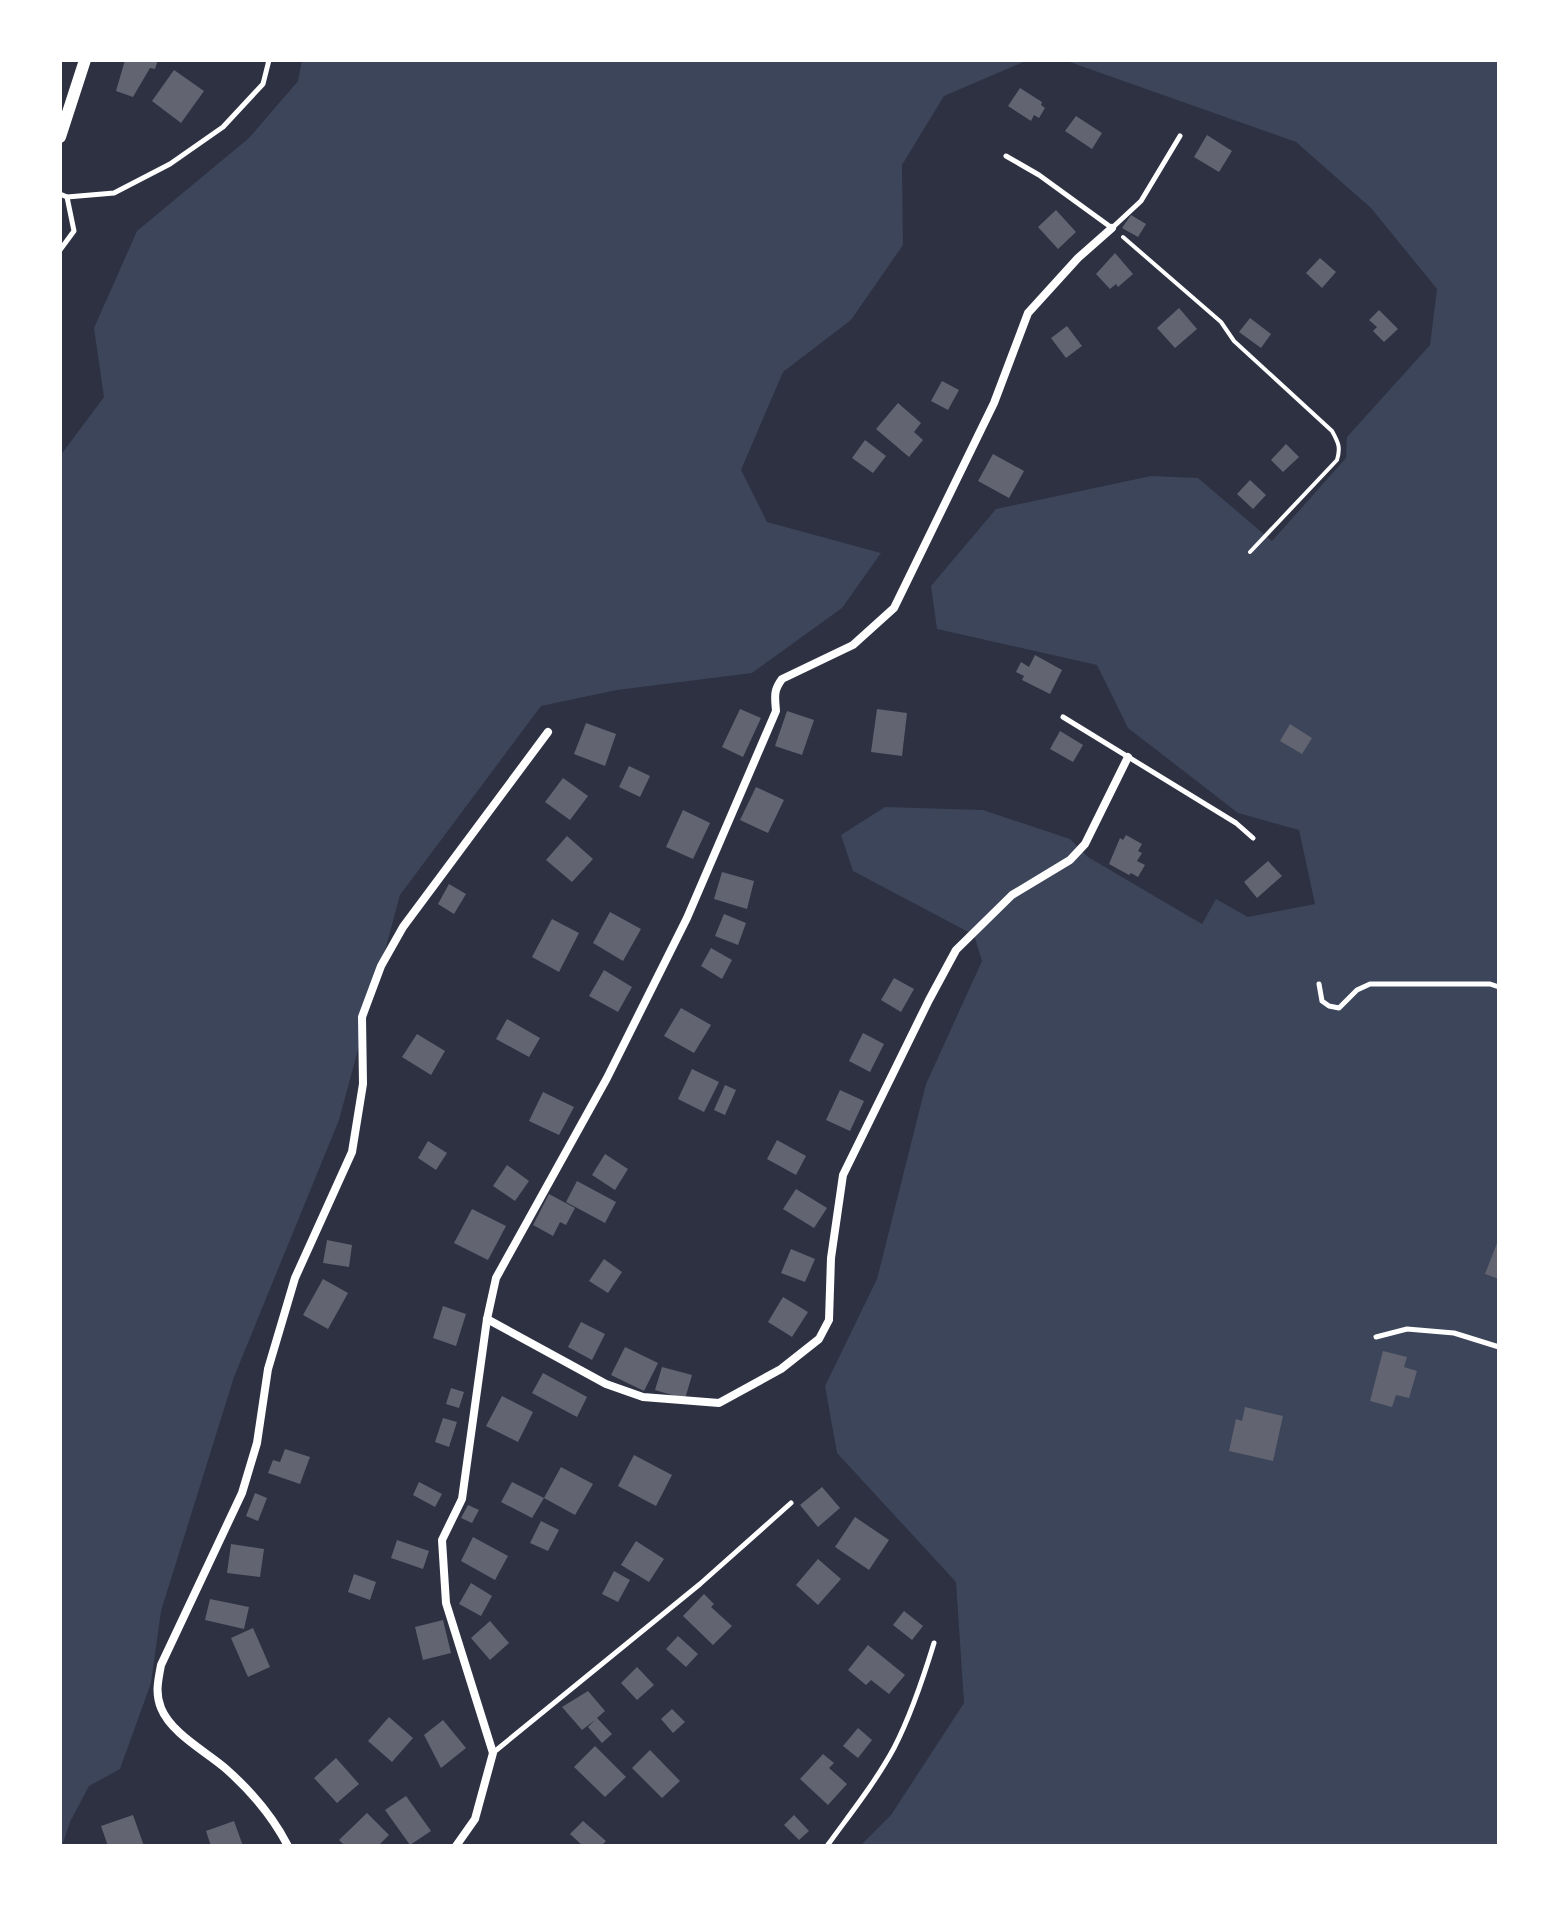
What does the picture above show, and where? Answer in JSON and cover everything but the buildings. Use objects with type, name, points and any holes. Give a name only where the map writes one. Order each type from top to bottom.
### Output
[{"type":"street","points":[[60,137],[85,60]]},
{"type":"street","points":[[456,1846],[475,1819],[493,1753],[446,1603],[442,1540],[462,1499],[487,1319],[496,1278],[607,1078],[687,918],[776,711],[776,687],[782,679],[853,645],[894,608],[994,403],[1028,313],[1078,258],[1112,228]]},
{"type":"street","points":[[288,1846],[254,1796],[163,1712],[156,1692],[161,1665],[242,1493],[257,1443],[268,1369],[295,1278],[352,1152],[363,1084],[362,1017],[381,966],[403,927],[548,732]]},
{"type":"street","points":[[487,1319],[606,1384],[643,1397],[719,1403],[781,1369],[819,1339],[829,1320],[831,1258],[843,1175],[929,1000],[956,950],[1012,895],[1070,860],[1085,844],[1128,757]]},
{"type":"lane","points":[[60,250],[74,231],[63,196],[114,193],[170,164],[223,127],[263,84],[269,60]]},
{"type":"lane","points":[[1006,156],[1039,175],[1112,228],[1141,201],[1180,136]]},
{"type":"lane","points":[[1063,717],[1236,823],[1253,838]]},
{"type":"lane","points":[[1319,984],[1322,1001],[1339,1008],[1357,990],[1370,984],[1490,984],[1499,987]]},
{"type":"lane","points":[[1376,1337],[1407,1329],[1454,1333],[1499,1347]]},
{"type":"lane","points":[[493,1753],[700,1584],[791,1503]]},
{"type":"lane","points":[[827,1846],[865,1795],[894,1747],[919,1691],[934,1643]]},
{"type":"path","points":[[1112,228],[1221,322],[1234,341],[1332,431],[1338,442],[1340,450],[1337,460],[1250,552]]},
{"type":"shaded area","points":[[302,60],[1028,60],[944,96],[902,165],[903,245],[851,320],[783,372],[741,470],[767,522],[881,553],[842,608],[752,673],[617,690],[541,706],[400,895],[339,1120],[234,1377],[161,1611],[151,1683],[120,1769],[89,1786],[60,1846],[60,456],[104,397],[94,328],[137,231],[249,138],[298,81]]},
{"type":"shaded area","points":[[1064,60],[1499,60],[1499,1846],[860,1846],[891,1815],[964,1703],[956,1582],[837,1453],[825,1386],[877,1279],[926,1084],[982,961],[974,935],[853,871],[841,835],[885,807],[983,810],[1070,839],[1088,857],[1202,924],[1216,899],[1248,917],[1315,904],[1299,830],[1238,813],[1128,728],[1097,665],[937,629],[931,586],[996,509],[1151,476],[1198,478],[1272,541],[1346,458],[1347,437],[1430,345],[1437,289],[1371,208],[1296,142]]}]
